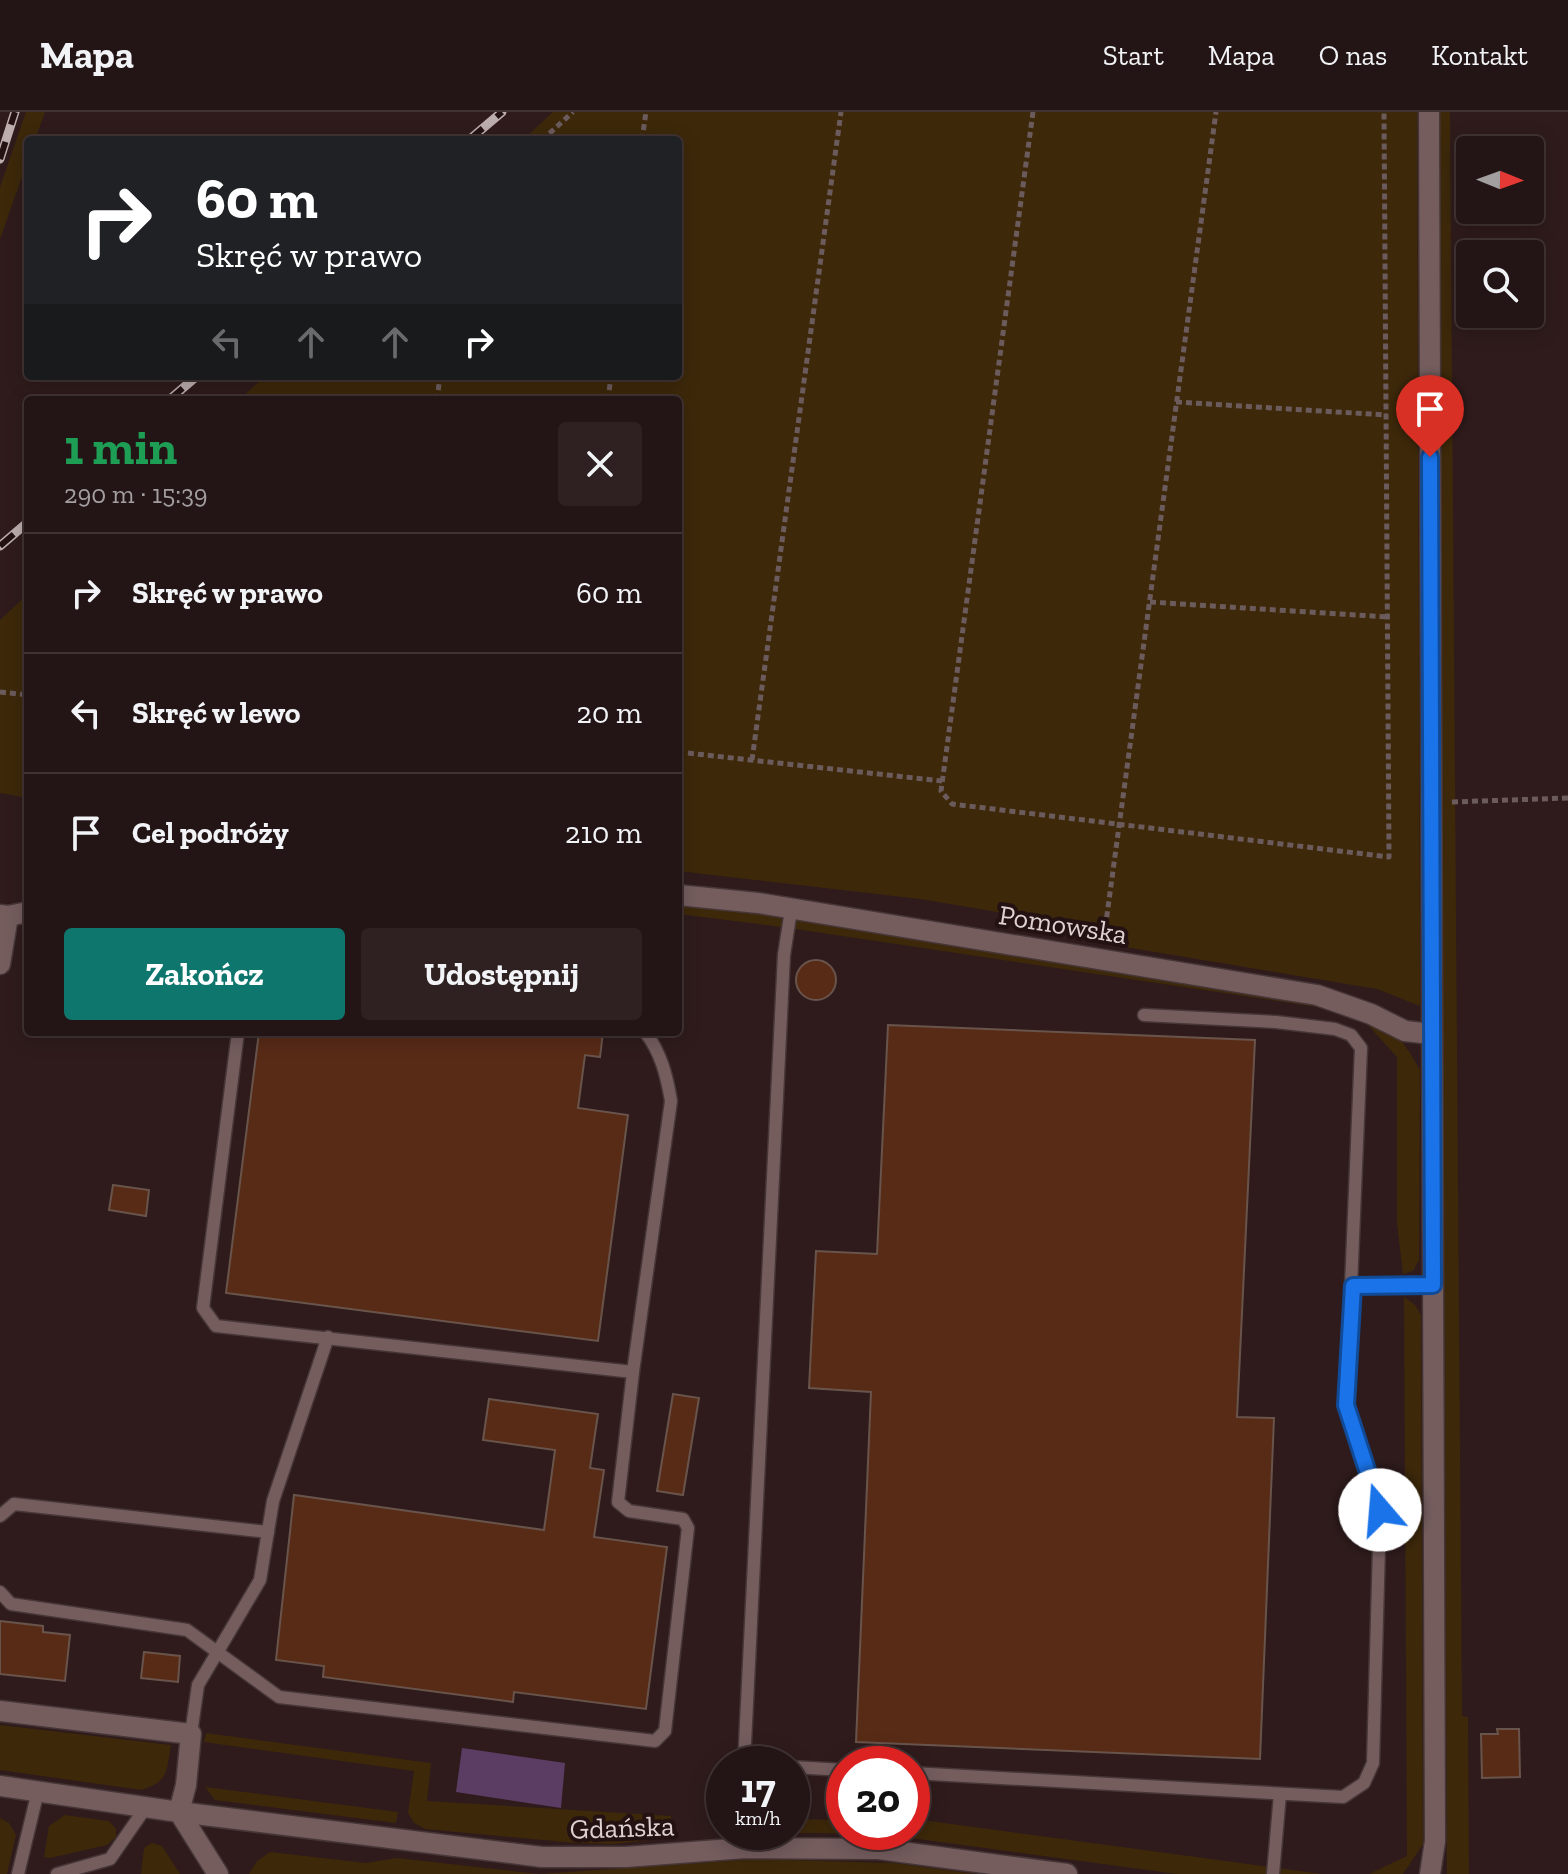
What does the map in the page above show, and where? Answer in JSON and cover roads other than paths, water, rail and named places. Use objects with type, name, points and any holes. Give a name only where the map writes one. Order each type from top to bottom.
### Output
[{"type":"street","points":[[1429,112],[1435,1841],[1430,1874]]},
{"type":"street","name":"Pomowska","points":[[682,896],[1100,957],[1317,995],[1371,1014],[1405,1031],[1431,1034]]},
{"type":"street","points":[[0,964],[12,914]]},
{"type":"street","points":[[0,1711],[191,1734],[186,1785],[179,1812],[218,1874]]},
{"type":"street","name":"Gdańska","points":[[0,1786],[179,1812],[542,1857],[626,1857],[706,1845]]},
{"type":"street","name":"Gdańska","points":[[810,1844],[879,1849],[1067,1874]]},
{"type":"lane","points":[[746,1746],[784,955],[791,910]]},
{"type":"lane","points":[[930,1774],[1343,1797],[1364,1783],[1373,1763],[1380,1510],[1346,1405],[1361,1048],[1351,1035],[1335,1029],[1144,1015]]},
{"type":"lane","points":[[237,1036],[203,1308],[216,1326],[633,1372]]},
{"type":"lane","points":[[0,1592],[11,1604],[187,1630],[279,1697],[655,1741],[665,1731],[688,1528],[683,1519],[629,1511],[618,1502],[671,1101],[667,1077],[648,1036]]},
{"type":"lane","points":[[1353,1286],[1433,1285]]},
{"type":"lane","points":[[191,1734],[198,1685],[260,1580],[273,1501],[328,1337]]},
{"type":"lane","points":[[0,1516],[14,1504],[268,1532]]},
{"type":"lane","points":[[22,1873],[38,1791]]},
{"type":"lane","points":[[1273,1874],[1280,1794]]},
{"type":"lane","points":[[108,1874],[110,1859],[146,1807]]},
{"type":"lane","points":[[57,1874],[110,1859]]},
{"type":"railway","points":[[0,159],[15,112]]},
{"type":"railway","points":[[474,136],[502,112]]},
{"type":"railway","points":[[174,396],[192,380]]},
{"type":"railway","points":[[0,546],[24,525]]}]
